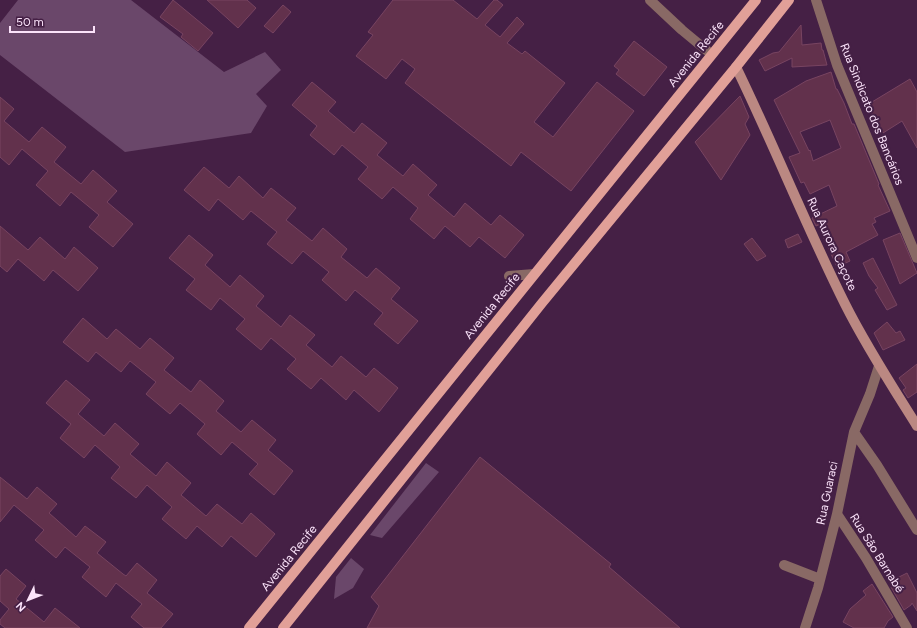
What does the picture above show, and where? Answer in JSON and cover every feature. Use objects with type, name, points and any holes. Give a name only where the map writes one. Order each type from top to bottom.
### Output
[{"type":"main road","name":"Avenida Recife","points":[[249,628],[756,0]]},
{"type":"main road","points":[[283,628],[542,303],[736,67],[789,0]]},
{"type":"main road","name":"Rua Aurora Caçote","points":[[736,67],[846,305],[879,366],[917,426]]},
{"type":"main road","points":[[255,628],[260,613]]},
{"type":"street","points":[[650,0],[682,30],[711,54]]},
{"type":"street","name":"Rua Sindicato dos Bancários","points":[[816,0],[837,65],[917,258]]},
{"type":"street","points":[[509,276],[534,274]]},
{"type":"street","name":"Rua Guaraci","points":[[805,628],[837,514],[854,432],[870,394],[879,366]]},
{"type":"street","points":[[854,432],[877,465],[917,530]]},
{"type":"street","name":"Rua São Barnabé","points":[[837,514],[907,628]]},
{"type":"street","points":[[784,565],[820,579]]},
{"type":"shaded area","points":[[18,0],[131,0],[224,72],[265,52],[281,70],[256,94],[267,106],[251,133],[125,152],[0,55],[0,23]]},
{"type":"shaded area","points":[[426,463],[439,472],[382,538],[370,535]]},
{"type":"shaded area","points":[[351,558],[364,569],[353,588],[334,599],[336,577]]},
{"type":"building","points":[[173,0],[213,33],[198,51],[181,37],[183,34],[160,17]]},
{"type":"building","points":[[207,0],[247,0],[256,8],[238,28]]},
{"type":"building","points":[[393,0],[453,0],[477,19],[494,0],[497,0],[503,5],[485,25],[500,37],[517,17],[524,24],[507,43],[522,54],[525,51],[565,83],[534,122],[553,137],[597,82],[634,111],[571,191],[521,152],[511,166],[405,83],[415,69],[402,59],[386,79],[356,56],[373,35],[368,32]]},
{"type":"building","points":[[283,5],[291,12],[273,33],[264,26]]},
{"type":"building","points":[[801,25],[802,45],[821,43],[827,65],[792,67],[792,58],[765,71],[759,60],[773,53],[779,52]]},
{"type":"building","points":[[634,41],[667,67],[644,96],[616,74],[619,70],[614,66]]},
{"type":"building","points":[[831,72],[836,89],[844,103],[852,124],[854,124],[890,211],[874,218],[876,222],[872,224],[878,235],[846,252],[850,261],[837,267],[818,225],[816,226],[812,218],[837,206],[829,185],[810,194],[804,182],[801,183],[789,157],[800,153],[774,100],[806,81]],"holes":[[[830,120],[841,148],[813,161],[810,150],[809,151],[800,132]]]},
{"type":"building","points":[[910,79],[917,92],[917,148],[902,121],[883,133],[867,105]]},
{"type":"building","points":[[312,82],[336,102],[328,111],[354,133],[362,123],[387,143],[377,155],[403,176],[413,164],[437,185],[428,195],[454,217],[465,203],[491,225],[500,215],[524,235],[505,258],[479,237],[470,247],[445,226],[434,239],[410,219],[418,208],[393,187],[382,199],[358,179],[368,167],[342,145],[334,155],[310,135],[317,126],[292,105]]},
{"type":"building","points":[[740,96],[749,117],[745,124],[750,135],[721,180],[695,142]]},
{"type":"building","points":[[0,97],[14,109],[4,121],[29,142],[42,127],[66,147],[54,162],[81,184],[93,170],[117,191],[107,202],[133,224],[113,247],[89,227],[99,215],[71,192],[60,206],[36,185],[48,171],[22,149],[9,165],[0,157]]},
{"type":"building","points":[[204,167],[229,188],[239,176],[263,198],[271,188],[296,208],[286,220],[312,241],[323,228],[347,249],[341,257],[367,278],[376,268],[400,288],[391,299],[418,321],[398,344],[374,324],[383,313],[355,290],[346,301],[322,280],[329,272],[303,251],[292,264],[267,244],[277,232],[251,211],[243,220],[218,199],[209,211],[184,190]]},
{"type":"building","points":[[0,226],[28,250],[40,237],[65,259],[74,247],[98,268],[78,291],[53,270],[44,281],[18,259],[7,272],[0,266]]},
{"type":"building","points":[[900,233],[917,273],[900,284],[883,240]]},
{"type":"building","points":[[798,234],[802,242],[788,248],[785,240]]},
{"type":"building","points":[[189,235],[213,255],[205,265],[230,287],[240,275],[264,296],[256,306],[281,327],[290,315],[315,335],[306,345],[332,367],[341,356],[366,377],[374,368],[398,388],[379,412],[354,390],[346,400],[321,378],[311,389],[287,369],[296,359],[271,338],[261,350],[236,329],[245,319],[220,298],[211,310],[186,290],[195,279],[169,258]]},
{"type":"building","points":[[752,238],[766,256],[757,261],[744,244]]},
{"type":"building","points":[[873,258],[897,305],[887,310],[875,290],[878,288],[869,276],[863,263]]},
{"type":"building","points":[[83,318],[107,339],[116,329],[140,349],[150,338],[174,358],[164,370],[191,392],[200,380],[224,401],[216,411],[241,432],[252,420],[276,440],[268,450],[293,471],[274,495],[249,474],[258,464],[232,442],[221,455],[197,434],[205,424],[180,403],[170,414],[146,394],[156,382],[130,361],[121,372],[96,352],[88,362],[63,342]]},
{"type":"building","points":[[887,322],[896,333],[900,331],[905,340],[883,350],[874,333]]},
{"type":"building","points":[[917,364],[917,392],[908,398],[903,390],[906,388],[899,378]]},
{"type":"building","points":[[66,380],[90,400],[78,414],[104,436],[115,423],[139,444],[130,454],[156,476],[167,462],[191,483],[181,495],[206,516],[217,504],[242,524],[251,513],[275,534],[256,557],[231,536],[222,547],[197,526],[186,539],[162,519],[172,507],[147,485],[136,498],[111,478],[120,467],[95,445],[84,458],[60,438],[71,424],[46,403]]},
{"type":"building","points":[[480,457],[611,564],[609,567],[680,628],[367,628],[379,606],[371,597]]},
{"type":"building","points":[[0,477],[27,499],[37,487],[57,504],[49,513],[76,537],[85,526],[106,542],[97,553],[126,576],[137,563],[157,580],[147,593],[173,614],[161,628],[144,628],[131,617],[142,604],[116,583],[106,597],[82,577],[90,567],[65,547],[56,558],[35,540],[44,530],[14,505],[0,522]]},
{"type":"building","points":[[6,569],[26,586],[16,599],[44,622],[55,608],[80,628],[5,628],[0,624],[0,620],[9,609],[0,601],[0,576]]},
{"type":"building","points":[[907,573],[917,593],[917,611],[912,603],[904,610],[891,587],[897,583],[895,579]]},
{"type":"building","points":[[872,584],[893,617],[888,621],[884,628],[854,628],[843,622],[850,609],[866,595],[863,591]]}]
